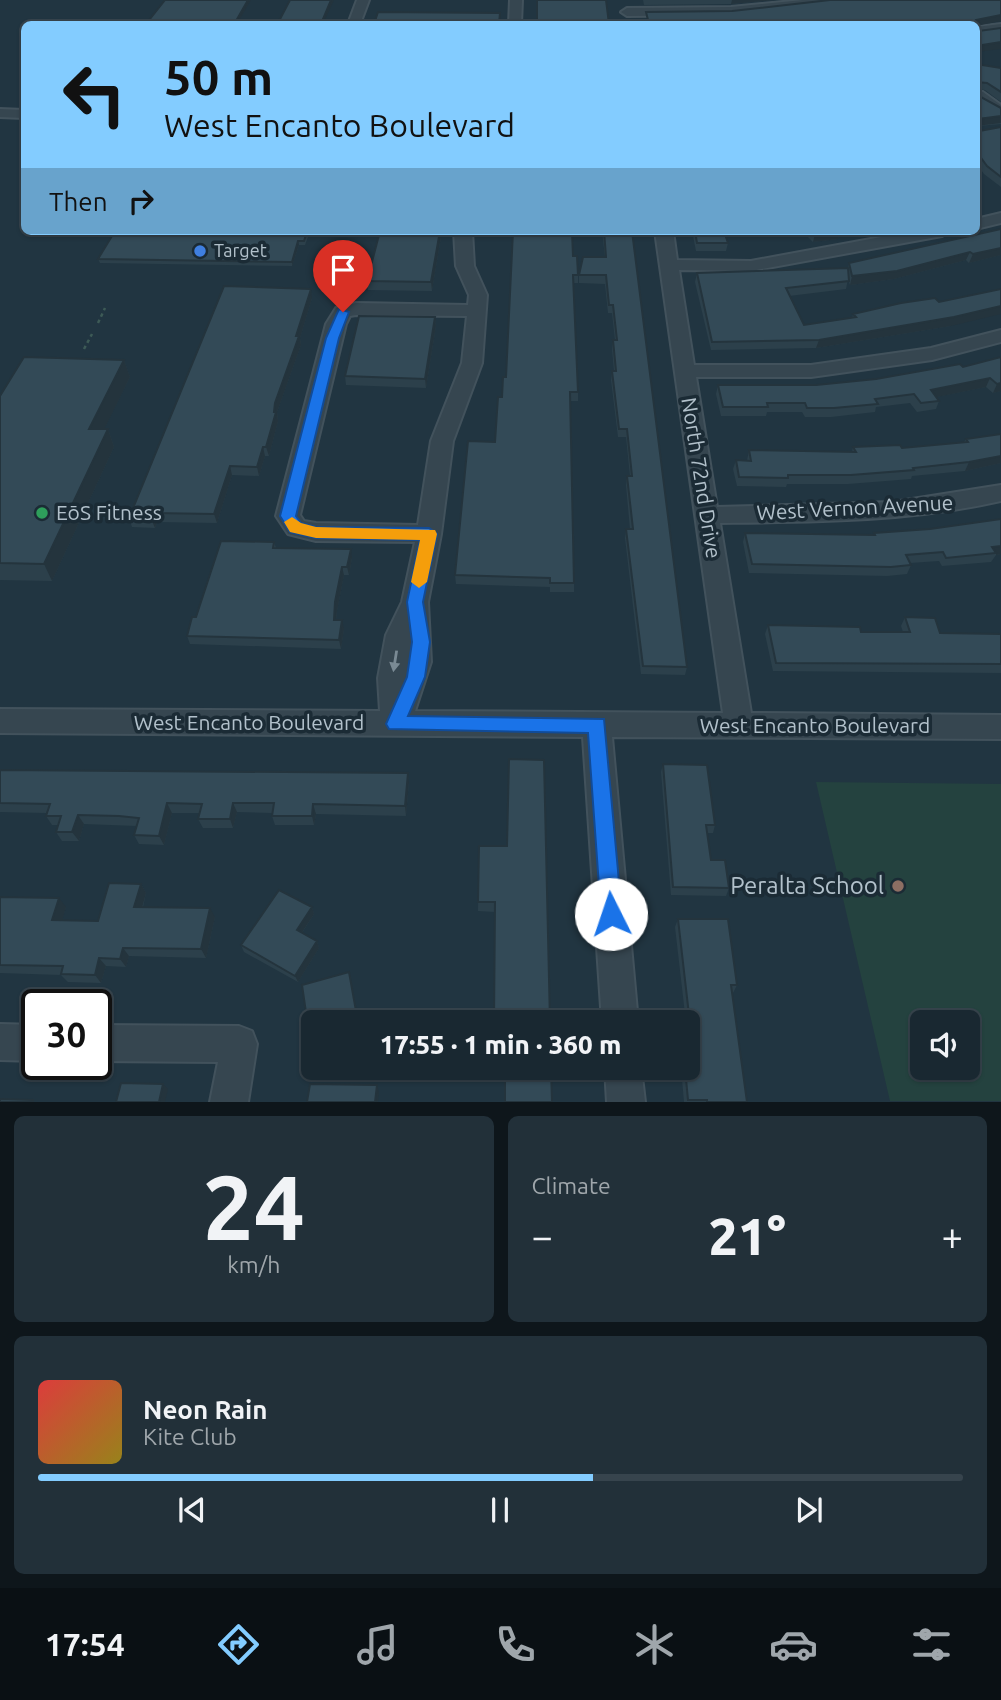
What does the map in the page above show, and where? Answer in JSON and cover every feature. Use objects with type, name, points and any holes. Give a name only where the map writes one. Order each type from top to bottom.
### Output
[{"type":"street","points":[[355,21],[363,0]]},
{"type":"street","points":[[515,21],[516,0]]},
{"type":"street","points":[[627,12],[731,11],[837,0]]},
{"type":"street","points":[[980,30],[1001,27]]},
{"type":"street","points":[[980,96],[1001,112]]},
{"type":"street","points":[[0,113],[21,114]]},
{"type":"street","points":[[980,222],[1001,218]]},
{"type":"street","points":[[396,724],[416,677],[421,642],[415,602],[429,534],[442,441],[472,363],[478,295],[465,266],[463,235]]},
{"type":"street","name":"North 72nd Drive","points":[[664,235],[738,726]]},
{"type":"street","points":[[668,265],[751,266],[869,237],[893,235]]},
{"type":"street","points":[[429,534],[316,532],[296,528],[288,516],[334,333],[343,312],[356,309],[477,311]]},
{"type":"street","points":[[683,371],[811,370],[932,354],[1001,336]]},
{"type":"street","name":"West Vernon Avenue","points":[[708,515],[853,512],[966,502],[1001,493]]},
{"type":"street","name":"West Encanto Boulevard","points":[[0,722],[1001,727]]},
{"type":"street","points":[[597,725],[619,1010]]},
{"type":"street","points":[[0,1042],[21,1043]]},
{"type":"street","points":[[112,1043],[239,1044],[229,1101]]},
{"type":"street","points":[[624,1080],[626,1101]]},
{"type":"path","points":[[98,323],[105,308]]},
{"type":"path","points":[[84,349],[92,334]]},
{"type":"green space","name":"Peralta School","points":[[816,782],[1001,784],[1001,1101],[890,1101]]},
{"type":"building","points":[[165,0],[248,0],[236,21],[148,21]]},
{"type":"building","points":[[290,0],[331,0],[322,21],[279,21]]},
{"type":"building","points":[[537,0],[606,0],[609,21],[537,21]]},
{"type":"building","points":[[830,0],[1001,0],[1001,15],[976,21],[648,21],[646,12],[732,11]]},
{"type":"building","points":[[378,12],[500,13],[499,21],[375,21]]},
{"type":"building","points":[[1001,28],[1001,42],[980,45],[980,31]]},
{"type":"building","points":[[980,65],[1001,68],[1001,92],[987,83],[980,82]]},
{"type":"building","points":[[980,97],[1001,108],[1001,116],[980,119]]},
{"type":"building","points":[[1001,127],[1001,177],[980,156],[980,131]]},
{"type":"building","points":[[1001,229],[1001,248],[973,254],[970,252],[897,271],[852,276],[849,263]]},
{"type":"building","name":"Target","points":[[113,235],[306,235],[304,241],[298,241],[292,262],[98,259]]},
{"type":"building","points":[[379,235],[439,235],[431,282],[367,281]]},
{"type":"building","points":[[513,235],[572,235],[573,256],[577,256],[578,275],[573,275],[578,392],[570,392],[574,583],[550,583],[550,578],[455,575],[468,441],[495,442],[498,397],[502,397],[503,377],[506,377]]},
{"type":"building","points":[[604,235],[633,235],[687,667],[643,666],[626,529],[633,529],[627,476],[632,476],[627,429],[619,429],[612,371],[616,371],[613,340],[617,340],[613,305],[609,305],[606,275],[579,275],[583,257],[606,257]]},
{"type":"building","points":[[696,235],[725,235],[728,243],[697,243]]},
{"type":"building","points":[[848,268],[849,281],[786,288],[804,325],[856,317],[853,314],[901,303],[935,298],[939,302],[1001,289],[1001,306],[954,317],[819,340],[712,342],[697,273]]},
{"type":"building","points":[[224,286],[311,289],[296,336],[299,336],[275,403],[276,412],[266,447],[263,447],[257,467],[230,466],[214,514],[153,513],[151,519],[129,518]]},
{"type":"building","points":[[359,316],[435,317],[425,379],[345,376]]},
{"type":"building","points":[[24,357],[124,360],[89,429],[108,429],[44,564],[0,563],[0,396]]},
{"type":"building","points":[[1001,357],[1001,383],[997,384],[990,378],[931,390],[939,401],[921,403],[914,394],[875,399],[878,404],[834,408],[807,408],[805,403],[767,403],[768,407],[723,407],[718,385],[816,385],[876,379],[960,364],[963,367]]},
{"type":"building","points":[[1001,434],[1001,456],[913,468],[914,470],[851,475],[788,475],[788,478],[739,477],[736,460],[751,461],[749,450],[856,452],[853,447],[900,445],[902,448],[968,442],[966,439]]},
{"type":"building","points":[[1001,519],[1001,546],[992,547],[996,553],[946,558],[943,552],[906,555],[911,565],[891,567],[752,564],[745,533],[875,535],[874,533],[930,529]]},
{"type":"building","points":[[221,541],[274,542],[273,548],[351,549],[347,567],[342,567],[335,602],[334,620],[342,620],[339,640],[187,636]]},
{"type":"building","points":[[905,617],[935,618],[940,633],[1001,634],[1001,664],[776,663],[768,625],[860,627],[861,632],[910,632]]},
{"type":"building","points":[[509,759],[544,760],[550,1010],[494,1010],[495,902],[478,902],[479,846],[507,846]]},
{"type":"building","points":[[663,764],[707,765],[715,825],[706,825],[711,860],[725,860],[729,888],[673,887]]},
{"type":"building","points":[[0,770],[408,773],[405,806],[313,804],[312,816],[272,816],[274,803],[233,803],[230,819],[198,819],[202,804],[167,803],[159,836],[134,835],[139,818],[119,816],[78,815],[72,832],[56,832],[61,816],[46,816],[50,804],[0,803]]},
{"type":"building","points":[[109,883],[141,884],[134,907],[210,908],[201,949],[123,948],[120,959],[99,958],[95,975],[61,974],[63,966],[0,965],[0,897],[59,898],[52,920],[98,921]]},
{"type":"building","points":[[279,890],[312,907],[297,930],[317,941],[295,976],[241,945]]},
{"type":"building","points":[[678,919],[728,919],[737,985],[731,985],[747,1102],[688,1100],[686,1080],[700,1080],[700,1010],[688,1010]]},
{"type":"building","points":[[349,972],[356,1010],[306,1010],[302,985]]},
{"type":"building","points":[[505,1080],[551,1080],[552,1102],[505,1102]]},
{"type":"building","points":[[121,1083],[163,1084],[159,1102],[116,1102]]},
{"type":"building","points":[[310,1084],[377,1085],[375,1102],[307,1102]]},
{"type":"building","points":[[0,1099],[33,1100],[33,1102],[0,1102]]},
{"type":"slow traffic","points":[[292,522],[296,528],[316,532],[429,534],[419,582]]},
{"type":"place","name":"Target","points":[[200,251]]},
{"type":"place","name":"EōS Fitness","points":[[42,513]]},
{"type":"place","name":"Peralta School","points":[[898,886]]},
{"type":"route","points":[[343,312],[338,318],[288,516],[296,528],[316,532],[429,534],[415,602],[421,642],[416,677],[396,724],[597,725],[611,914]]}]
